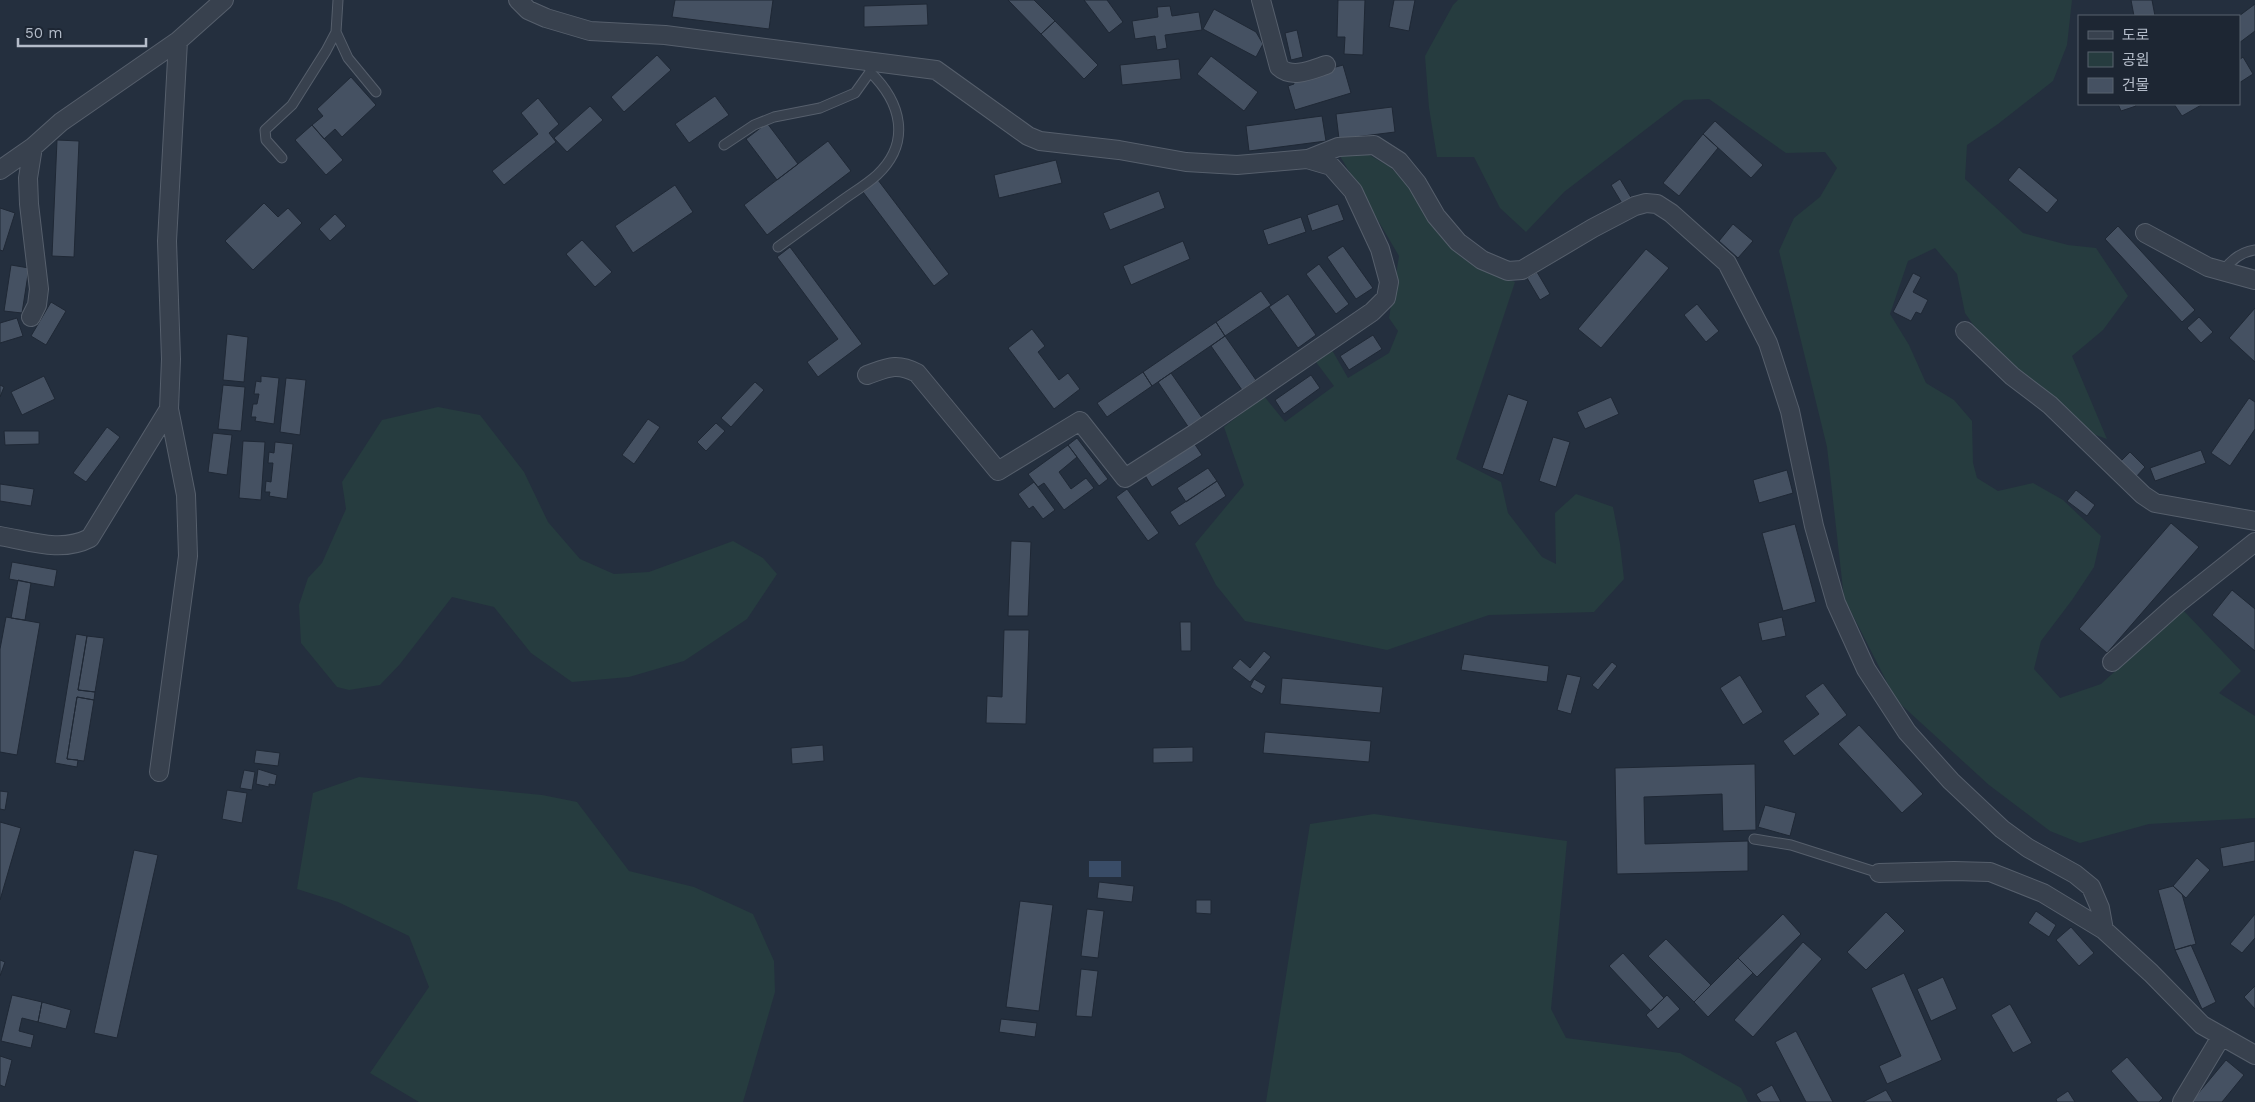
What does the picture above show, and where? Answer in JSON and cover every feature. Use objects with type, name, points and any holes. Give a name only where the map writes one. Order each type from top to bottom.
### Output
[{"type":"street","points":[[0,170],[33,147],[61,122],[178,40],[224,0]]},
{"type":"street","points":[[518,0],[528,10],[546,18],[590,31],[664,35],[869,67],[936,70],[1028,136],[1040,141],[1119,150],[1186,162],[1237,165],[1308,159],[1338,147],[1374,145],[1399,161],[1417,183],[1436,216],[1458,242],[1482,260],[1508,271],[1522,270],[1635,206],[1657,204],[1671,213],[1727,263],[1768,343],[1790,412],[1814,526],[1836,603],[1866,669],[1907,732],[1951,781],[2002,829],[2028,848],[2075,874],[2091,886],[2100,908],[2104,930]]},
{"type":"street","points":[[1261,0],[1279,67],[1284,72],[1300,73],[1326,65]]},
{"type":"street","points":[[159,772],[188,556],[186,495],[169,410],[171,359],[167,241],[178,40]]},
{"type":"street","points":[[31,317],[37,305],[39,289],[29,204],[28,178],[33,147]]},
{"type":"street","points":[[867,375],[891,366],[904,366],[917,373],[998,471],[1080,421],[1125,478],[1197,432],[1364,317],[1386,298],[1389,282],[1380,249],[1354,190],[1331,166],[1308,159]]},
{"type":"street","points":[[2145,233],[2208,267],[2255,280]]},
{"type":"street","points":[[1965,332],[2012,376],[2050,406],[2143,495],[2154,503],[2255,520]]},
{"type":"street","points":[[0,536],[57,546],[78,544],[90,538],[169,410]]},
{"type":"street","points":[[2112,662],[2177,604],[2255,542]]},
{"type":"street","points":[[1879,873],[1990,872],[2043,893],[2104,930],[2151,973],[2202,1024],[2221,1037],[2255,1055]]},
{"type":"street","points":[[2182,1102],[2221,1037]]},
{"type":"lane","points":[[282,158],[266,140],[265,130],[292,105],[336,32],[338,0]]},
{"type":"lane","points":[[336,32],[348,58],[361,77],[376,92]]},
{"type":"lane","points":[[724,144],[754,125],[774,117],[820,108],[854,93],[869,67],[897,110],[899,131],[894,154],[877,174],[778,247]]},
{"type":"lane","points":[[2223,271],[2230,262],[2247,251],[2255,250]]},
{"type":"lane","points":[[1754,839],[1791,845],[1879,873]]},
{"type":"green space","points":[[1458,0],[2072,0],[2067,45],[2053,81],[1998,124],[1967,145],[1965,179],[2023,233],[2068,245],[2096,248],[2128,296],[2103,330],[2072,356],[2107,439],[2087,432],[1988,346],[1965,313],[1957,274],[1935,248],[1908,261],[1890,314],[1909,345],[1926,383],[1954,400],[1972,421],[1973,463],[1977,478],[1998,491],[2033,483],[2063,500],[2101,536],[2094,567],[2041,641],[2034,669],[2060,698],[2101,684],[2183,610],[2241,671],[2219,693],[2255,716],[2255,818],[2149,824],[2080,843],[2050,831],[1989,785],[1896,700],[1844,598],[1827,447],[1779,251],[1794,218],[1820,197],[1837,168],[1825,152],[1786,153],[1709,99],[1684,100],[1564,192],[1526,232],[1500,208],[1474,157],[1437,157],[1429,108],[1425,56],[1453,5]]},
{"type":"green space","points":[[1366,153],[1390,167],[1411,186],[1429,215],[1461,257],[1515,282],[1456,459],[1501,482],[1508,513],[1542,557],[1556,564],[1555,513],[1576,494],[1613,507],[1624,579],[1594,612],[1489,615],[1387,650],[1245,621],[1216,585],[1195,544],[1244,485],[1224,427],[1264,396],[1285,422],[1334,386],[1316,362],[1332,350],[1348,378],[1389,353],[1398,331],[1389,318],[1399,256],[1340,156]]},
{"type":"green space","points":[[438,407],[480,415],[524,472],[548,522],[580,559],[614,574],[649,572],[733,541],[763,558],[777,574],[747,619],[684,661],[629,677],[572,682],[531,653],[494,607],[452,597],[400,664],[380,685],[349,690],[337,687],[301,643],[299,605],[308,578],[322,563],[346,509],[342,482],[382,420]]},
{"type":"green space","points":[[359,777],[542,795],[577,802],[629,871],[694,887],[753,914],[774,961],[775,992],[743,1102],[419,1102],[370,1073],[429,987],[409,936],[338,902],[297,889],[313,793]]},
{"type":"green space","points":[[1374,814],[1567,841],[1551,1009],[1566,1038],[1680,1053],[1741,1088],[1748,1102],[1266,1102],[1310,824]]},
{"type":"water","points":[[1089,861],[1121,861],[1121,877],[1089,877]]},
{"type":"building","points":[[675,0],[773,0],[769,29],[672,17]]},
{"type":"building","points":[[1008,0],[1034,0],[1055,21],[1041,34]]},
{"type":"building","points":[[1084,0],[1107,0],[1123,22],[1109,33]]},
{"type":"building","points":[[1338,0],[1365,0],[1363,55],[1344,54],[1345,37],[1337,37]]},
{"type":"building","points":[[1394,0],[1415,0],[1409,31],[1389,27]]},
{"type":"building","points":[[2131,0],[2152,0],[2155,15],[2134,15]]},
{"type":"building","points":[[927,4],[928,25],[864,27],[864,6]]},
{"type":"building","points":[[2255,4],[2255,31],[2240,42],[2240,15]]},
{"type":"building","points":[[1170,6],[1172,16],[1199,12],[1202,30],[1165,35],[1167,48],[1157,50],[1155,36],[1135,39],[1132,21],[1158,17],[1157,7]]},
{"type":"building","points":[[1214,9],[1256,32],[1263,44],[1256,57],[1203,29]]},
{"type":"building","points":[[1055,21],[1098,65],[1084,79],[1041,34]]},
{"type":"building","points":[[1297,30],[1303,57],[1291,60],[1285,33]]},
{"type":"building","points":[[657,55],[671,70],[624,112],[611,97]]},
{"type":"building","points":[[1211,56],[1258,92],[1244,111],[1197,74]]},
{"type":"building","points":[[2243,57],[2253,74],[2240,82],[2240,59]]},
{"type":"building","points":[[1179,59],[1181,79],[1122,85],[1120,65]]},
{"type":"building","points":[[1343,65],[1351,93],[1295,110],[1288,86],[1294,84],[1293,79]]},
{"type":"building","points":[[351,77],[376,105],[342,137],[335,129],[324,139],[312,125],[323,116],[317,109]]},
{"type":"building","points":[[715,96],[729,115],[689,143],[675,124]]},
{"type":"building","points":[[538,98],[559,124],[549,133],[556,142],[504,185],[492,171],[538,134],[521,113]]},
{"type":"building","points":[[2118,105],[2136,106],[2121,111]]},
{"type":"building","points":[[2175,105],[2201,105],[2182,116]]},
{"type":"building","points":[[590,106],[603,120],[567,152],[554,138]]},
{"type":"building","points":[[1392,107],[1395,132],[1339,139],[1336,114]]},
{"type":"building","points":[[1322,116],[1326,141],[1249,151],[1246,126]]},
{"type":"building","points":[[1715,121],[1763,165],[1751,178],[1703,134]]},
{"type":"building","points":[[767,123],[798,164],[777,180],[746,139]]},
{"type":"building","points":[[312,125],[343,160],[326,175],[295,140]]},
{"type":"building","points":[[1703,134],[1718,148],[1679,196],[1663,183]]},
{"type":"building","points":[[57,140],[79,141],[74,257],[52,256]]},
{"type":"building","points":[[828,141],[851,171],[767,235],[744,205]]},
{"type":"building","points":[[1056,160],[1062,183],[999,198],[994,175]]},
{"type":"building","points":[[2019,167],[2058,200],[2047,213],[2008,180]]},
{"type":"building","points":[[1620,179],[1632,199],[1623,205],[1611,185]]},
{"type":"building","points":[[878,180],[949,274],[934,286],[863,192]]},
{"type":"building","points":[[675,185],[693,212],[633,253],[615,226]]},
{"type":"building","points":[[1159,191],[1165,208],[1110,230],[1103,213]]},
{"type":"building","points":[[264,203],[278,217],[288,208],[302,223],[253,270],[225,241]]},
{"type":"building","points":[[1338,204],[1344,220],[1312,231],[1307,215]]},
{"type":"building","points":[[0,208],[15,213],[3,251],[0,250]]},
{"type":"building","points":[[335,214],[346,226],[330,241],[319,229]]},
{"type":"building","points":[[1301,217],[1306,232],[1268,245],[1263,230]]},
{"type":"building","points":[[1733,224],[1753,241],[1738,258],[1719,241]]},
{"type":"building","points":[[2118,226],[2195,310],[2182,322],[2105,239]]},
{"type":"building","points":[[582,240],[612,272],[595,287],[566,254]]},
{"type":"building","points":[[1183,241],[1190,259],[1131,285],[1123,266]]},
{"type":"building","points":[[1343,246],[1373,288],[1356,299],[1327,257]]},
{"type":"building","points":[[790,247],[862,344],[818,377],[807,362],[838,339],[777,257]]},
{"type":"building","points":[[1646,249],[1669,268],[1601,348],[1578,329]]},
{"type":"building","points":[[1319,264],[1349,304],[1336,314],[1306,274]]},
{"type":"building","points":[[11,265],[29,268],[22,313],[4,311]]},
{"type":"building","points":[[1537,272],[1550,294],[1540,300],[1527,278]]},
{"type":"building","points":[[1913,273],[1921,277],[1913,292],[1928,300],[1921,314],[1916,312],[1911,321],[1893,312]]},
{"type":"building","points":[[1261,291],[1271,305],[1225,336],[1216,322]]},
{"type":"building","points":[[1288,294],[1316,335],[1298,348],[1269,307]]},
{"type":"building","points":[[51,302],[66,311],[46,345],[31,336]]},
{"type":"building","points":[[1697,304],[1719,331],[1706,342],[1684,315]]},
{"type":"building","points":[[2255,308],[2255,362],[2229,338]]},
{"type":"building","points":[[2199,317],[2213,332],[2201,343],[2187,328]]},
{"type":"building","points":[[17,318],[23,336],[0,343],[0,323]]},
{"type":"building","points":[[1216,322],[1225,336],[1152,386],[1143,372]]},
{"type":"building","points":[[1032,329],[1045,346],[1038,352],[1059,380],[1068,373],[1080,389],[1054,409],[1008,348]]},
{"type":"building","points":[[227,334],[248,337],[244,382],[223,380]]},
{"type":"building","points":[[1373,335],[1382,349],[1349,370],[1340,356]]},
{"type":"building","points":[[1225,336],[1256,380],[1242,390],[1211,346]]},
{"type":"building","points":[[1143,372],[1152,386],[1107,417],[1097,403]]},
{"type":"building","points":[[1171,373],[1203,419],[1189,428],[1158,382]]},
{"type":"building","points":[[1311,375],[1320,388],[1284,414],[1275,400]]},
{"type":"building","points":[[44,376],[55,399],[22,415],[11,392]]},
{"type":"building","points":[[261,376],[279,378],[274,424],[255,421],[256,417],[251,417],[253,404],[257,404],[259,394],[254,394],[256,381],[261,382]]},
{"type":"building","points":[[286,378],[306,380],[300,435],[280,432]]},
{"type":"building","points":[[755,382],[764,390],[731,427],[721,418]]},
{"type":"building","points":[[0,385],[4,387],[0,397]]},
{"type":"building","points":[[223,385],[245,387],[241,431],[218,429]]},
{"type":"building","points":[[1508,394],[1528,401],[1503,475],[1482,468]]},
{"type":"building","points":[[1611,397],[1619,414],[1585,429],[1577,412]]},
{"type":"building","points":[[2249,398],[2255,402],[2255,429],[2230,466],[2211,453]]},
{"type":"building","points":[[648,419],[660,427],[634,464],[622,455]]},
{"type":"building","points":[[716,423],[725,431],[706,451],[697,442]]},
{"type":"building","points":[[107,427],[120,437],[86,482],[73,473]]},
{"type":"building","points":[[4,431],[39,431],[39,444],[5,445]]},
{"type":"building","points":[[213,433],[232,435],[227,475],[208,472]]},
{"type":"building","points":[[1553,437],[1570,442],[1556,487],[1539,481]]},
{"type":"building","points":[[1077,438],[1108,479],[1099,486],[1068,445]]},
{"type":"building","points":[[1192,440],[1202,455],[1152,487],[1143,472]]},
{"type":"building","points":[[243,441],[265,442],[261,500],[239,498]]},
{"type":"building","points":[[275,442],[293,444],[287,499],[269,496],[270,492],[265,492],[266,481],[271,482],[273,463],[268,463],[269,452],[274,453]]},
{"type":"building","points":[[1068,445],[1077,457],[1059,472],[1071,489],[1086,478],[1094,488],[1064,510],[1044,483],[1038,487],[1028,474]]},
{"type":"building","points":[[2201,450],[2206,463],[2155,481],[2150,468]]},
{"type":"building","points":[[2130,452],[2145,467],[2136,477],[2120,462]]},
{"type":"building","points":[[1208,468],[1217,481],[1186,502],[1177,488]]},
{"type":"building","points":[[1787,470],[1793,493],[1759,503],[1753,480]]},
{"type":"building","points":[[1217,481],[1226,496],[1179,526],[1170,512]]},
{"type":"building","points":[[1034,482],[1055,510],[1043,519],[1033,506],[1029,509],[1018,494]]},
{"type":"building","points":[[0,484],[34,489],[31,506],[0,501]]},
{"type":"building","points":[[1127,489],[1159,533],[1148,541],[1116,497]]},
{"type":"building","points":[[2076,490],[2095,505],[2087,516],[2067,501]]},
{"type":"building","points":[[2171,523],[2199,547],[2107,653],[2079,629]]},
{"type":"building","points":[[1795,524],[1816,602],[1783,611],[1762,533]]},
{"type":"building","points":[[1011,541],[1031,542],[1028,616],[1008,616]]},
{"type":"building","points":[[12,562],[57,570],[54,587],[9,579]]},
{"type":"building","points":[[18,580],[31,583],[25,620],[11,618]]},
{"type":"building","points":[[2232,590],[2255,609],[2255,651],[2212,615]]},
{"type":"building","points":[[6,617],[40,623],[17,755],[0,752],[0,649]]},
{"type":"building","points":[[1782,617],[1786,636],[1762,641],[1758,623]]},
{"type":"building","points":[[1180,622],[1191,622],[1191,651],[1181,651]]},
{"type":"building","points":[[1004,630],[1029,630],[1026,724],[986,723],[987,696],[1002,697]]},
{"type":"building","points":[[76,634],[87,636],[78,690],[95,692],[94,700],[77,697],[67,759],[78,760],[77,767],[55,763]]},
{"type":"building","points":[[87,636],[104,638],[95,692],[78,690]]},
{"type":"building","points":[[1264,651],[1271,657],[1250,682],[1232,668],[1240,659],[1250,668]]},
{"type":"building","points":[[1464,654],[1549,666],[1547,682],[1461,670]]},
{"type":"building","points":[[1612,662],[1617,666],[1598,690],[1592,685]]},
{"type":"building","points":[[1567,674],[1581,677],[1571,714],[1557,710]]},
{"type":"building","points":[[1740,675],[1763,712],[1743,725],[1720,688]]},
{"type":"building","points":[[1282,678],[1383,687],[1380,713],[1280,704]]},
{"type":"building","points":[[1254,679],[1266,686],[1262,694],[1250,687]]},
{"type":"building","points":[[1823,683],[1847,715],[1794,756],[1783,741],[1819,714],[1805,696]]},
{"type":"building","points":[[77,697],[94,700],[84,761],[67,759]]},
{"type":"building","points":[[1859,725],[1923,794],[1902,813],[1838,744]]},
{"type":"building","points":[[1265,732],[1371,741],[1369,762],[1263,753]]},
{"type":"building","points":[[823,745],[824,761],[792,764],[791,748]]},
{"type":"building","points":[[1193,747],[1193,762],[1153,763],[1153,748]]},
{"type":"building","points":[[256,750],[280,753],[278,766],[254,763]]},
{"type":"building","points":[[1755,764],[1756,830],[1723,831],[1722,794],[1644,797],[1645,844],[1748,841],[1748,871],[1617,874],[1615,768]]},
{"type":"building","points":[[258,769],[277,775],[275,785],[269,784],[269,787],[256,784]]},
{"type":"building","points":[[244,770],[255,772],[252,790],[240,788]]},
{"type":"building","points":[[227,790],[247,793],[242,823],[222,819]]},
{"type":"building","points":[[0,791],[8,792],[5,810],[0,809]]},
{"type":"building","points":[[1765,805],[1796,813],[1790,836],[1758,827]]},
{"type":"building","points":[[0,822],[21,828],[0,900]]},
{"type":"building","points":[[2255,841],[2255,861],[2223,867],[2220,848]]},
{"type":"building","points":[[134,850],[158,855],[117,1038],[94,1033]]},
{"type":"building","points":[[2197,858],[2210,870],[2186,898],[2173,886]]},
{"type":"building","points":[[1099,882],[1134,886],[1132,902],[1097,898]]},
{"type":"building","points":[[2173,886],[2182,894],[2196,944],[2175,950],[2158,890]]},
{"type":"building","points":[[1196,900],[1211,900],[1211,914],[1196,913]]},
{"type":"building","points":[[1020,901],[1053,905],[1039,1011],[1006,1007]]},
{"type":"building","points":[[1087,909],[1104,911],[1098,958],[1081,956]]},
{"type":"building","points":[[2036,911],[2056,925],[2049,937],[2028,923]]},
{"type":"building","points":[[1886,912],[1905,931],[1866,970],[1847,952]]},
{"type":"building","points":[[1783,914],[1801,934],[1757,977],[1738,958]]},
{"type":"building","points":[[2255,914],[2255,938],[2242,953],[2230,944]]},
{"type":"building","points":[[2071,927],[2094,953],[2079,966],[2056,940]]},
{"type":"building","points":[[1666,939],[1711,985],[1694,1002],[1648,956]]},
{"type":"building","points":[[1803,942],[1822,959],[1753,1037],[1734,1020]]},
{"type":"building","points":[[2191,945],[2216,1002],[2202,1009],[2175,950]]},
{"type":"building","points":[[1623,953],[1664,998],[1651,1011],[1609,966]]},
{"type":"building","points":[[1738,958],[1753,973],[1708,1017],[1694,1002]]},
{"type":"building","points":[[0,960],[5,962],[0,976]]},
{"type":"building","points":[[1081,969],[1098,971],[1092,1017],[1076,1016]]},
{"type":"building","points":[[1904,973],[1942,1060],[1887,1084],[1879,1066],[1901,1056],[1871,988]]},
{"type":"building","points":[[1943,977],[1957,1009],[1931,1021],[1917,989]]},
{"type":"building","points":[[2255,986],[2255,1009],[2244,997]]},
{"type":"building","points":[[12,995],[42,1002],[38,1022],[22,1018],[19,1031],[34,1035],[31,1048],[1,1041]]},
{"type":"building","points":[[1667,995],[1680,1009],[1658,1029],[1646,1015]]},
{"type":"building","points":[[42,1002],[71,1010],[66,1029],[38,1022]]},
{"type":"building","points":[[2010,1004],[2032,1043],[2013,1053],[1991,1015]]},
{"type":"building","points":[[1001,1019],[1037,1023],[1035,1037],[999,1032]]},
{"type":"building","points":[[1796,1031],[1833,1102],[1806,1102],[1775,1042]]},
{"type":"building","points":[[0,1056],[12,1060],[5,1087],[0,1085]]},
{"type":"building","points":[[2127,1057],[2163,1098],[2159,1102],[2138,1102],[2111,1071]]},
{"type":"building","points":[[2226,1060],[2244,1075],[2222,1102],[2191,1102]]},
{"type":"building","points":[[1772,1085],[1781,1102],[1761,1102],[1756,1094]]},
{"type":"building","points":[[1886,1090],[1893,1102],[1863,1102]]},
{"type":"building","points":[[2068,1091],[2075,1102],[2057,1102],[2056,1099]]}]
